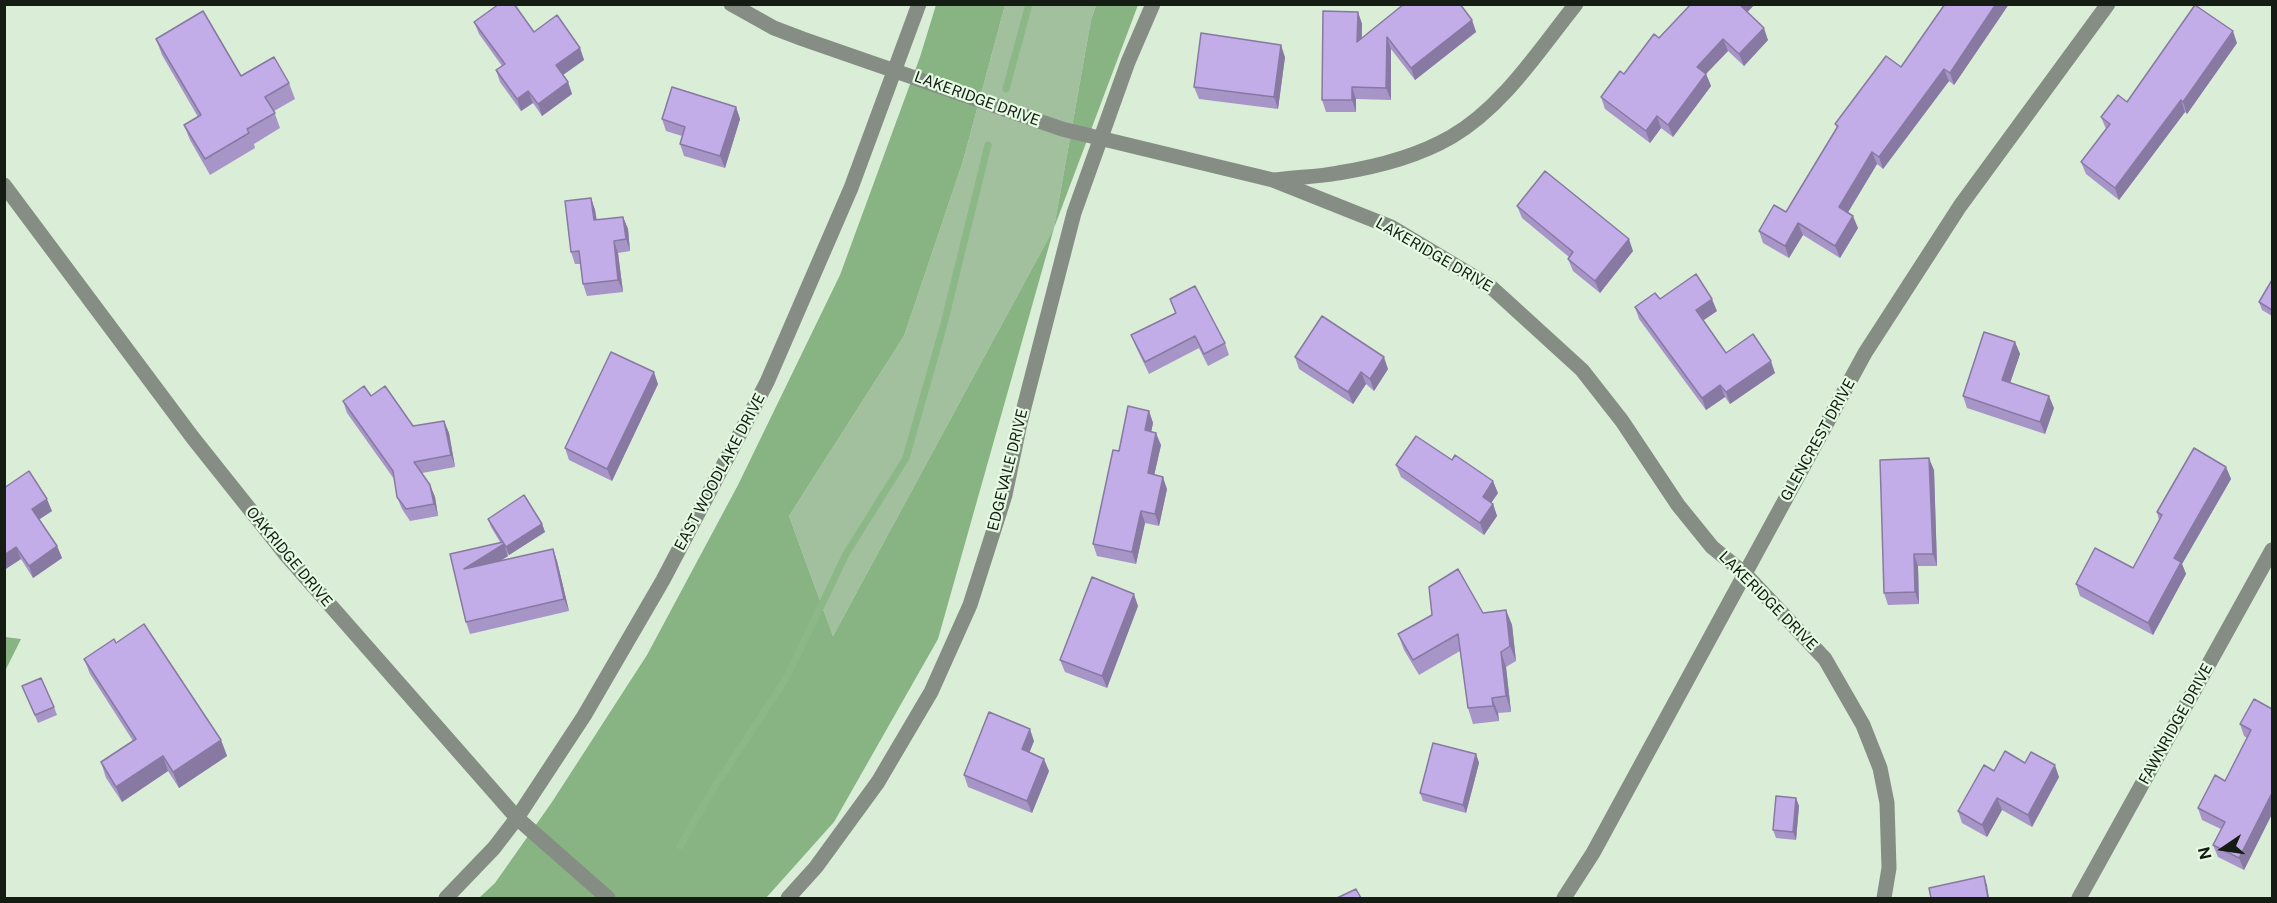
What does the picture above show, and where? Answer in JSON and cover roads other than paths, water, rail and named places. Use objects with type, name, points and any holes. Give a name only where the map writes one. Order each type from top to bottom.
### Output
[{"type":"street","name":"LAKERIDGE DRIVE","points":[[731,4],[774,28],[1062,129],[1099,140],[1273,180],[1391,227],[1491,287],[1582,370],[1622,421],[1678,505],[1712,547],[1745,574],[1825,659],[1863,725],[1880,768],[1887,803],[1889,868],[1884,898]]},
{"type":"street","name":"EAST WOODLAKE DRIVE","points":[[446,898],[494,848],[517,818],[584,716],[663,580],[767,382],[851,188],[919,4]]},
{"type":"street","name":"EDGEVALE DRIVE","points":[[788,898],[816,867],[878,782],[931,692],[970,605],[1005,495],[1020,423],[1074,213],[1099,140],[1153,4]]},
{"type":"street","points":[[1273,180],[1337,174],[1383,163],[1452,136],[1475,120],[1514,82],[1576,4]]},
{"type":"street","name":"GLENCREST DRIVE","points":[[1564,898],[1593,853],[1871,343],[1960,206],[2108,4]]},
{"type":"street","name":"OAKRIDGE DRIVE","points":[[4,185],[193,438],[287,556],[517,818],[608,898]]},
{"type":"street","name":"FAWNRIDGE DRIVE","points":[[2079,898],[2272,550]]},
{"type":"waterway","points":[[1006,89],[1029,4]]},
{"type":"waterway","points":[[680,846],[712,791],[787,677],[846,554],[906,458],[944,324],[988,145]]}]
